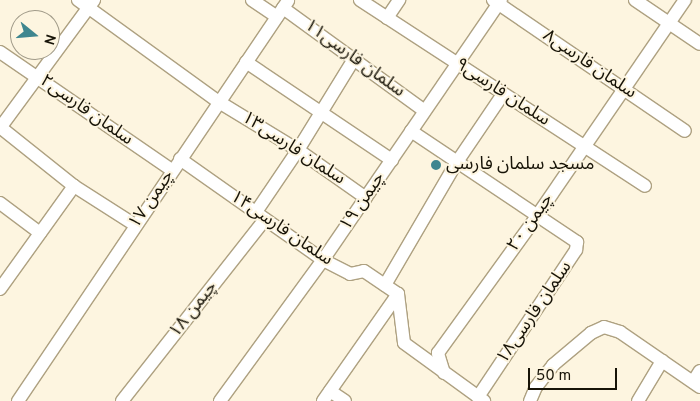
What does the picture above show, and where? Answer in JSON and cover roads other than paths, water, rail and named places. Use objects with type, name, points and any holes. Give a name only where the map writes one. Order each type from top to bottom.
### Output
[{"type":"street","name":"سلمان فارسی۱۱","points":[[252,0],[283,8],[425,111]]},
{"type":"street","name":"سلمان فارسی۹","points":[[360,0],[645,186]]},
{"type":"street","points":[[387,18],[399,0]]},
{"type":"street","points":[[635,0],[700,44]]},
{"type":"street","name":"چیمن ۲۰","points":[[444,373],[438,353],[537,216],[685,0]]},
{"type":"street","name":"چیمن ۱۹","points":[[220,401],[366,198],[457,64],[497,1]]},
{"type":"street","name":"سلمان فارسی۸","points":[[497,1],[685,131]]},
{"type":"street","points":[[87,3],[0,128],[74,186],[135,225]]},
{"type":"street","name":"سلمان فارسی۱۳","points":[[87,3],[219,102],[298,150],[366,198]]},
{"type":"street","name":"چیمن ۱۷","points":[[18,401],[283,8]]},
{"type":"street","name":"سلمان فارسی۲","points":[[0,52],[38,76],[172,170]]},
{"type":"street","name":"چیمن ۱۸","points":[[122,401],[261,216],[298,150],[354,59]]},
{"type":"street","points":[[246,62],[392,160]]},
{"type":"street","points":[[385,285],[456,162],[503,94]]},
{"type":"street","name":"سلمان فارسی۱۸","points":[[411,131],[575,240],[577,248],[481,399]]},
{"type":"street","name":"سلمان فارسی۱۴","points":[[180,159],[323,260],[350,274],[364,271],[398,294]]},
{"type":"street","points":[[0,288],[74,186]]},
{"type":"street","points":[[0,204],[40,233]]},
{"type":"street","points":[[398,294],[404,343],[481,399]]},
{"type":"street","points":[[345,401],[326,396],[398,294]]},
{"type":"street","points":[[530,401],[536,387],[553,365],[598,328],[611,328],[620,332],[696,385],[700,371]]},
{"type":"street","points":[[638,401],[662,361]]},
{"type":"place","name":"مسجد سلمان فارسی","points":[[436,165]]}]
